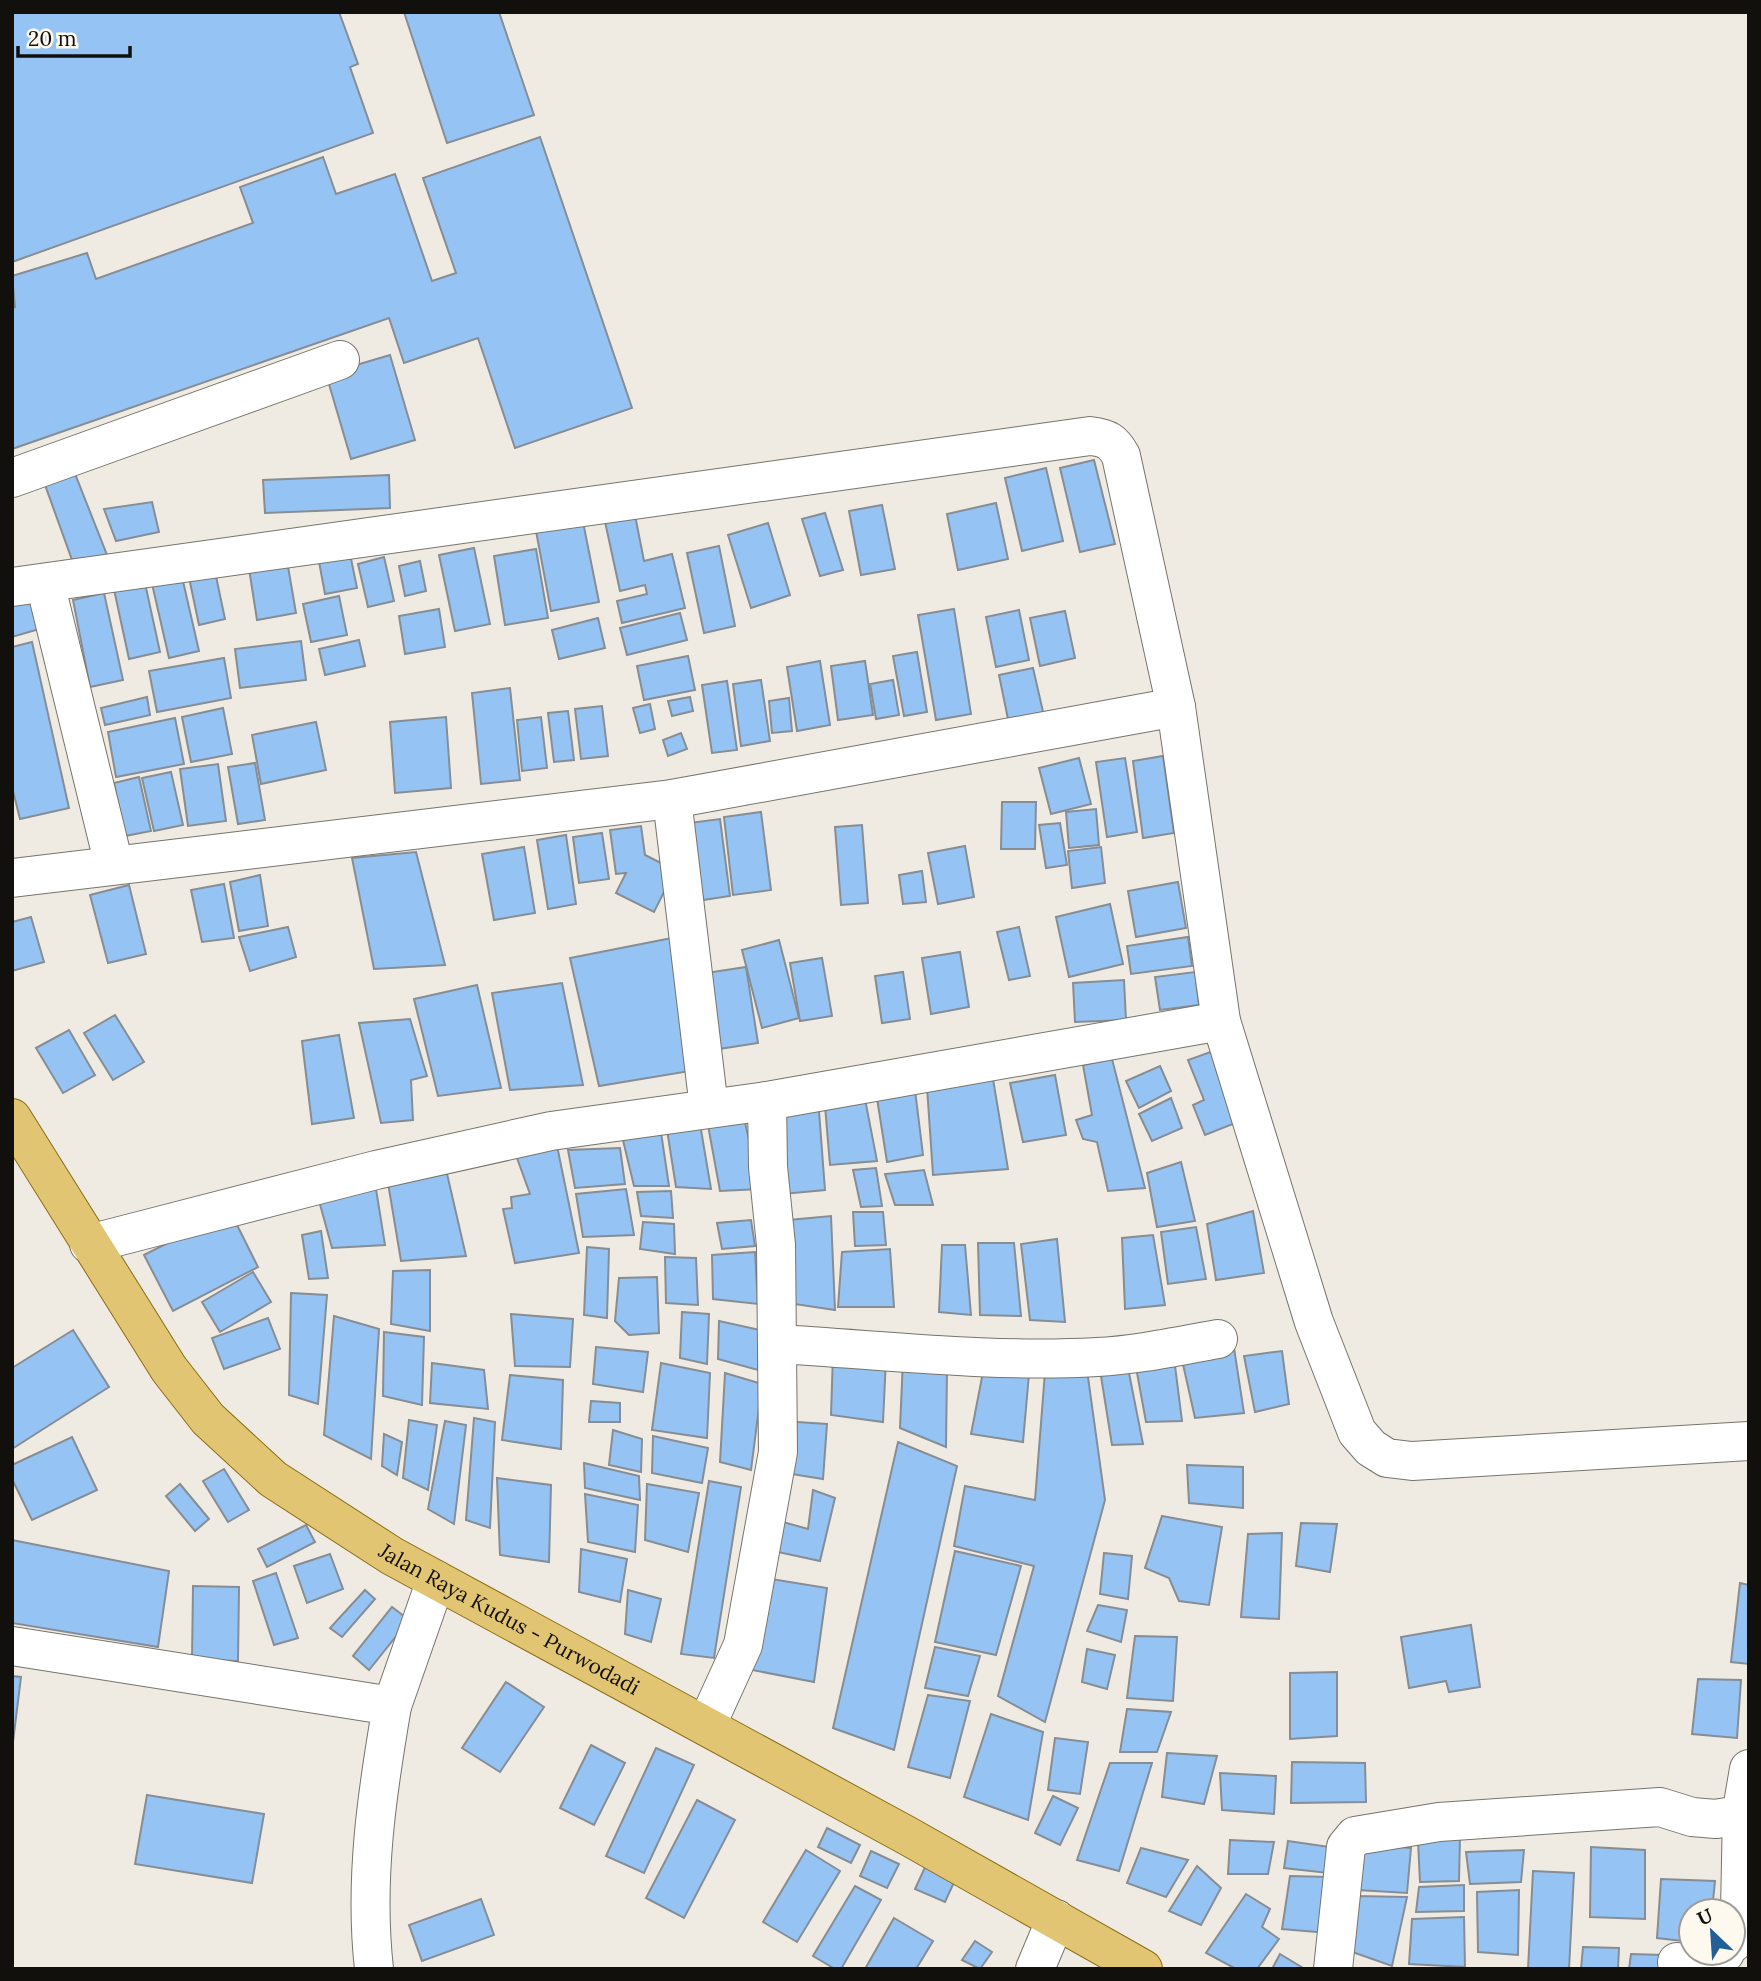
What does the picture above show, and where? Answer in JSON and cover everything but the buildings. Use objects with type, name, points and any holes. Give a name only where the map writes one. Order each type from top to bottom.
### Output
[{"type":"main road","name":"Jalan Raya Kudus - Purwodadi","points":[[12,1118],[169,1368],[208,1419],[273,1479],[392,1556],[706,1726],[1143,1969]]},
{"type":"street","points":[[12,478],[340,360]]},
{"type":"street","points":[[114,865],[29,585],[1098,437],[1115,444],[1121,456],[1176,707],[1221,1021],[1314,1322],[1357,1433],[1371,1448],[1387,1458],[1412,1461],[1749,1441]]},
{"type":"street","points":[[12,878],[672,799],[1176,707]]},
{"type":"street","points":[[672,799],[709,1108]]},
{"type":"street","points":[[89,1244],[389,1167],[551,1132],[767,1101],[1221,1021]]},
{"type":"street","points":[[706,1726],[743,1646],[778,1452],[776,1245],[768,1167],[767,1101]]},
{"type":"street","points":[[777,1344],[979,1357],[1050,1358],[1099,1357],[1218,1339]]},
{"type":"street","points":[[374,1969],[371,1941],[373,1815],[392,1706],[436,1580]]},
{"type":"street","points":[[12,1646],[392,1706]]},
{"type":"street","points":[[1740,1897],[1742,1810],[1749,1769]]},
{"type":"street","points":[[1332,1969],[1346,1847],[1360,1834],[1439,1822],[1660,1807],[1692,1817],[1716,1819],[1738,1815],[1742,1810]]},
{"type":"street","points":[[1035,1969],[1056,1919]]}]
